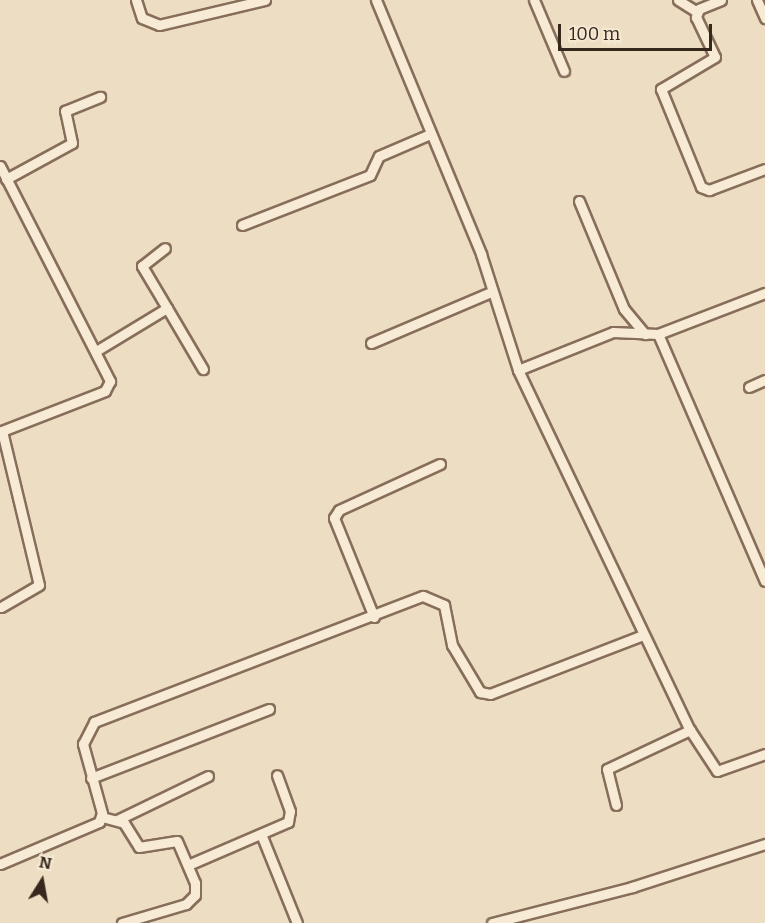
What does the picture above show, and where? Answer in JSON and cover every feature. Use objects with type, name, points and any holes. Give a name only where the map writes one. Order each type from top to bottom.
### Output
[{"type":"street","points":[[136,0],[142,18],[159,25],[265,0]]},
{"type":"street","points":[[376,0],[491,292],[518,370],[690,730],[717,771],[765,754]]},
{"type":"street","points":[[534,0],[564,71]]},
{"type":"street","points":[[678,0],[697,12],[715,57],[660,87],[701,187],[709,190],[765,169]]},
{"type":"street","points":[[697,12],[721,0]]},
{"type":"street","points":[[757,0],[765,18]]},
{"type":"street","points":[[5,183],[69,146],[73,139],[65,111],[100,97]]},
{"type":"street","points":[[242,225],[370,175],[379,156],[430,134]]},
{"type":"street","points":[[0,166],[5,183],[110,381],[105,391],[4,429],[5,479],[39,585],[1,607]]},
{"type":"street","points":[[579,201],[624,309],[645,334]]},
{"type":"street","points":[[165,248],[142,266],[203,369]]},
{"type":"street","points":[[371,343],[491,292]]},
{"type":"street","points":[[518,370],[613,332],[658,334],[765,293]]},
{"type":"street","points":[[96,351],[167,308]]},
{"type":"street","points":[[658,334],[765,581]]},
{"type":"street","points":[[749,387],[765,380]]},
{"type":"street","points":[[374,617],[334,518],[339,510],[440,464]]},
{"type":"street","points":[[102,817],[83,736],[94,722],[374,617],[423,596],[440,600],[452,645],[474,688],[490,694],[643,635]]},
{"type":"street","points":[[92,778],[269,710]]},
{"type":"street","points":[[616,805],[607,769],[690,730]]},
{"type":"street","points":[[188,865],[261,834],[291,817],[277,775]]},
{"type":"street","points":[[0,864],[49,847],[102,817],[117,820],[208,776]]},
{"type":"street","points":[[117,820],[139,847],[177,841],[196,889],[186,904],[122,923]]},
{"type":"street","points":[[261,834],[297,923]]},
{"type":"street","points":[[492,923],[632,887],[765,844]]}]
